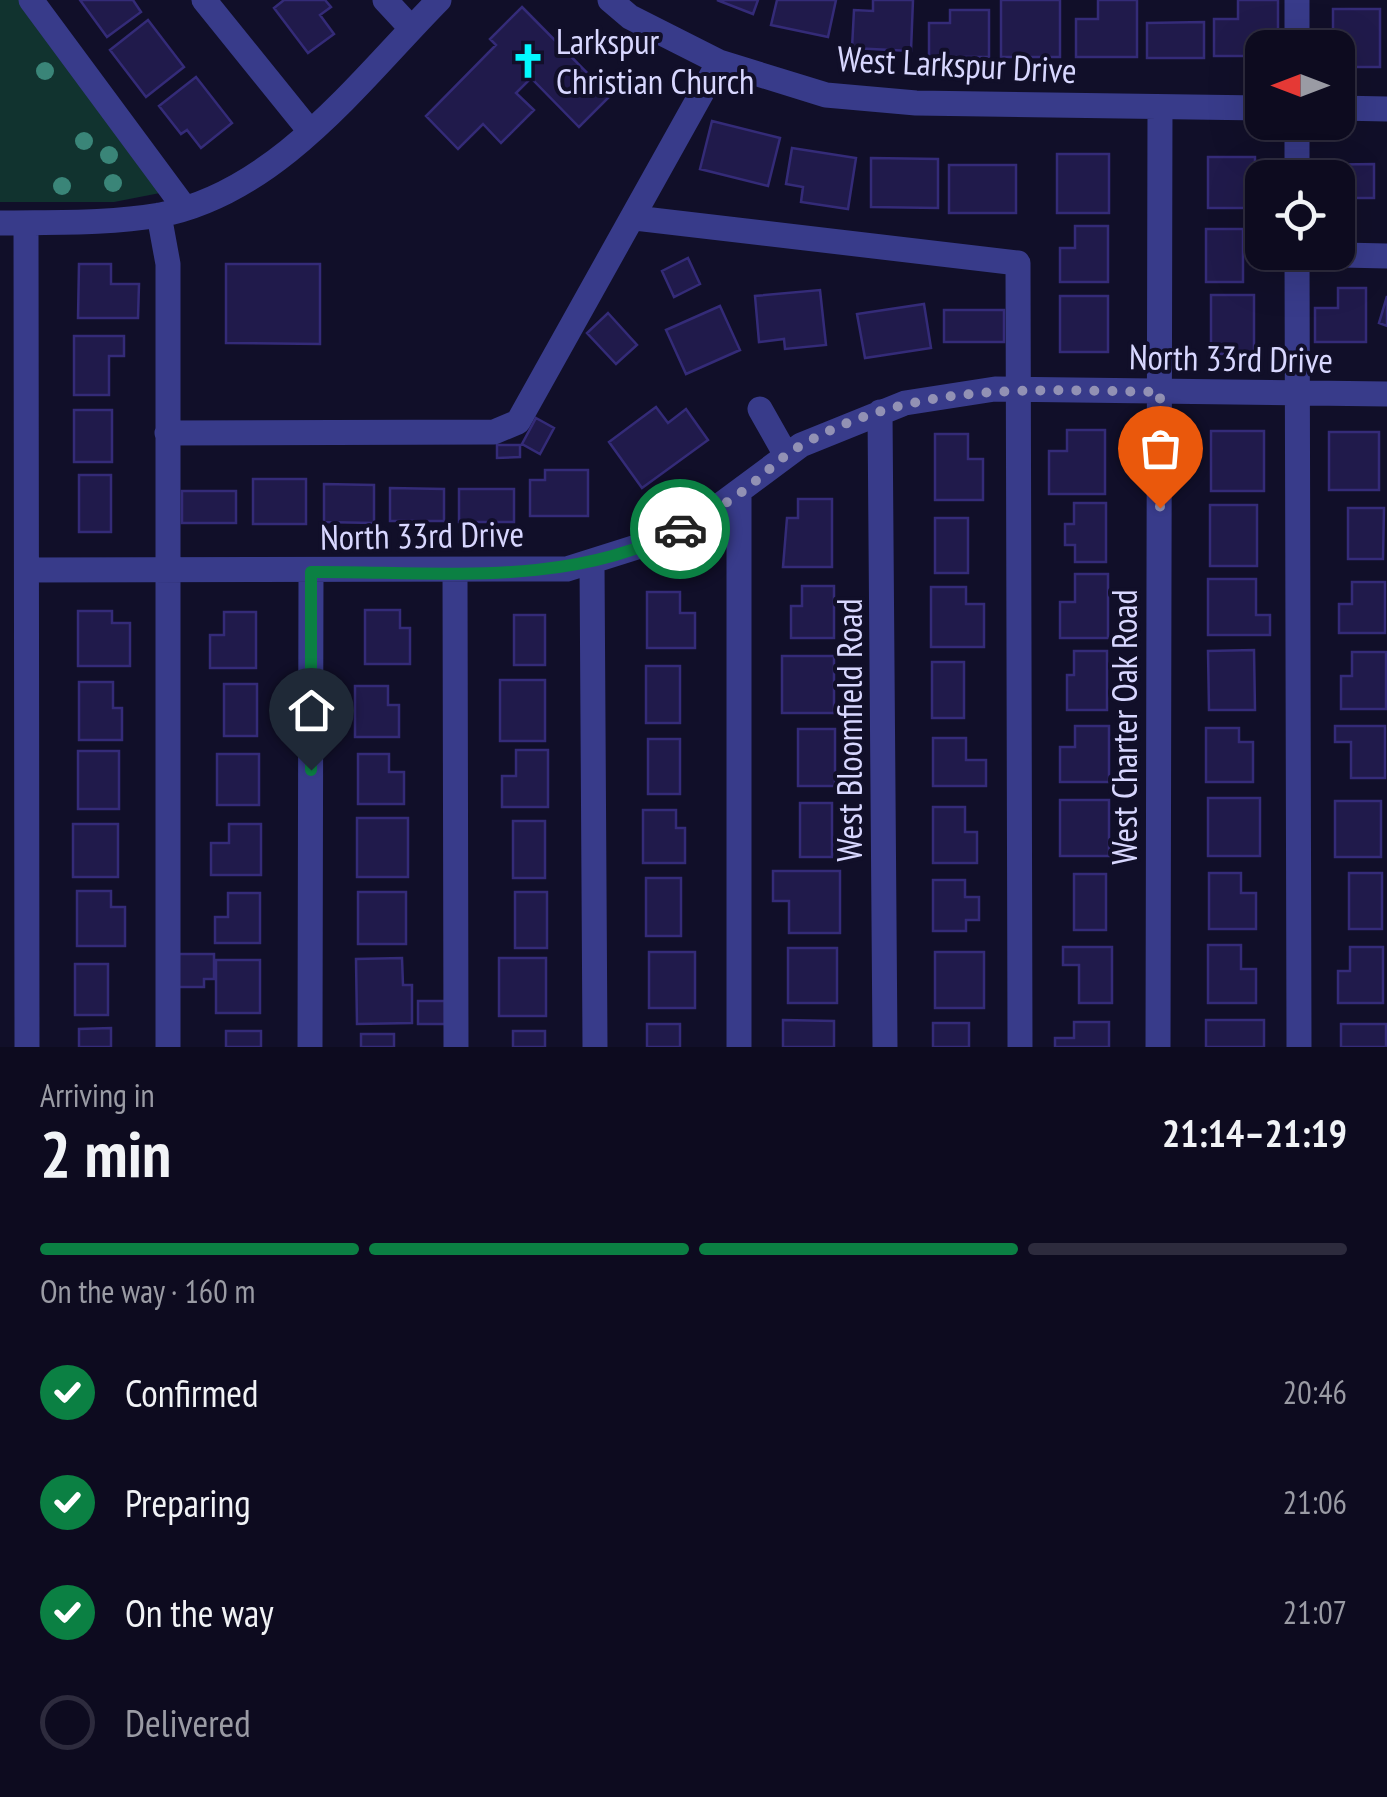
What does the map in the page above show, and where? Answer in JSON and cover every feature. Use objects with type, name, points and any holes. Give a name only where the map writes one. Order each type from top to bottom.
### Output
[{"type":"street","points":[[31,0],[184,207]]},
{"type":"street","points":[[204,0],[310,130]]},
{"type":"street","points":[[385,0],[411,28]]},
{"type":"street","points":[[28,1047],[27,570],[13,223],[103,222],[159,215],[253,178],[310,130],[439,0]]},
{"type":"street","name":"West Larkspur Drive","points":[[610,0],[630,16],[719,62],[826,95],[869,102],[1245,108]]},
{"type":"street","points":[[1297,0],[1297,30]]},
{"type":"street","points":[[167,433],[494,432],[518,422],[719,62]]},
{"type":"street","name":"West Charter Oak Road","points":[[1158,1047],[1160,107]]},
{"type":"street","points":[[1355,108],[1387,108]]},
{"type":"street","points":[[159,215],[168,264],[168,1047]]},
{"type":"street","points":[[635,218],[1018,264],[1020,1047]]},
{"type":"street","points":[[1355,255],[1387,256]]},
{"type":"street","points":[[1297,270],[1299,1047]]},
{"type":"street","name":"North 33rd Drive","points":[[27,570],[311,572],[567,568],[662,539],[739,493],[786,455],[880,412],[926,399],[1018,390],[1387,394]]},
{"type":"street","points":[[760,408],[786,455]]},
{"type":"street","name":"West Bloomfield Road","points":[[880,412],[885,1047]]},
{"type":"street","points":[[739,493],[739,1047]]},
{"type":"street","points":[[592,562],[595,1047]]},
{"type":"street","points":[[456,571],[456,1047]]},
{"type":"street","points":[[310,1047],[311,572]]},
{"type":"green space","points":[[0,0],[19,0],[160,193],[114,202],[0,202]]},
{"type":"building","points":[[80,0],[133,0],[141,12],[107,37]]},
{"type":"building","points":[[284,0],[325,0],[331,7],[320,15],[334,34],[308,53],[274,8]]},
{"type":"building","points":[[717,0],[758,0],[753,14]]},
{"type":"building","points":[[777,0],[836,0],[828,37],[771,25]]},
{"type":"building","points":[[873,0],[913,0],[911,51],[852,48],[854,10],[873,11]]},
{"type":"building","points":[[1001,0],[1060,0],[1060,57],[1001,57]]},
{"type":"building","points":[[1098,0],[1137,0],[1137,57],[1076,57],[1076,19],[1098,19]]},
{"type":"building","points":[[1238,0],[1278,0],[1278,30],[1245,30],[1245,56],[1214,56],[1214,19],[1238,19]]},
{"type":"building","name":"Larkspur Christian Church","points":[[522,7],[610,96],[579,127],[531,78],[516,93],[534,110],[501,143],[483,124],[458,149],[426,116],[496,45],[490,39]]},
{"type":"building","points":[[1333,9],[1380,9],[1380,67],[1355,67],[1355,30],[1333,30]]},
{"type":"building","points":[[950,10],[989,10],[989,57],[929,57],[929,23],[950,23]]},
{"type":"building","points":[[148,20],[184,67],[146,97],[110,50]]},
{"type":"building","points":[[1204,22],[1204,58],[1147,58],[1147,23]]},
{"type":"building","points":[[196,77],[232,123],[201,148],[187,130],[181,134],[159,106]]},
{"type":"building","points":[[712,121],[780,138],[768,186],[700,169]]},
{"type":"building","points":[[792,148],[856,158],[848,209],[801,202],[803,187],[786,184]]},
{"type":"building","points":[[1057,154],[1109,154],[1109,213],[1057,213]]},
{"type":"building","points":[[1208,157],[1255,157],[1245,160],[1245,208],[1208,208]]},
{"type":"building","points":[[871,158],[938,159],[938,208],[871,207]]},
{"type":"building","points":[[1355,164],[1374,164],[1374,198],[1355,198]]},
{"type":"building","points":[[949,165],[1016,165],[1016,213],[949,213]]},
{"type":"building","points":[[1075,226],[1108,226],[1108,282],[1060,282],[1060,248],[1075,248]]},
{"type":"building","points":[[1206,229],[1243,229],[1243,282],[1206,282]]},
{"type":"building","points":[[688,258],[700,284],[674,297],[662,271]]},
{"type":"building","points":[[79,264],[111,264],[111,284],[139,284],[138,318],[78,318]]},
{"type":"building","points":[[226,264],[320,264],[320,344],[226,343]]},
{"type":"building","points":[[1338,288],[1366,288],[1366,342],[1315,342],[1315,308],[1338,308]]},
{"type":"building","points":[[820,290],[826,345],[785,349],[784,339],[759,342],[755,296]]},
{"type":"building","points":[[1211,295],[1254,295],[1254,354],[1211,354]]},
{"type":"building","points":[[1060,296],[1108,296],[1108,352],[1060,352]]},
{"type":"building","points":[[1387,296],[1387,326],[1379,323]]},
{"type":"building","points":[[924,304],[931,348],[865,358],[857,314]]},
{"type":"building","points":[[720,306],[740,350],[686,374],[666,330]]},
{"type":"building","points":[[944,310],[1004,310],[1004,342],[944,342]]},
{"type":"building","points":[[608,313],[637,345],[616,364],[587,333]]},
{"type":"building","points":[[74,336],[124,336],[124,356],[109,356],[109,395],[74,395]]},
{"type":"building","points":[[656,407],[668,423],[686,409],[708,440],[642,488],[609,442]]},
{"type":"building","points":[[74,410],[112,410],[112,462],[74,462]]},
{"type":"building","points":[[536,418],[554,428],[540,454],[522,444]]},
{"type":"building","points":[[1067,430],[1105,430],[1105,494],[1049,494],[1049,451],[1067,451]]},
{"type":"building","points":[[1211,431],[1264,431],[1264,491],[1211,491]]},
{"type":"building","points":[[1329,432],[1379,432],[1379,490],[1329,490]]},
{"type":"building","points":[[935,434],[968,434],[968,459],[983,459],[983,500],[935,500]]},
{"type":"building","points":[[497,445],[520,445],[520,457],[497,458]]},
{"type":"building","points":[[545,470],[588,470],[588,516],[530,516],[530,480],[545,480]]},
{"type":"building","points":[[79,475],[111,475],[111,532],[79,532]]},
{"type":"building","points":[[253,479],[306,479],[306,524],[253,524]]},
{"type":"building","points":[[324,484],[374,485],[374,523],[324,522]]},
{"type":"building","points":[[390,488],[444,489],[444,521],[390,521]]},
{"type":"building","points":[[459,489],[514,489],[514,522],[459,522]]},
{"type":"building","points":[[182,491],[236,491],[236,523],[182,523]]},
{"type":"building","points":[[798,499],[832,499],[832,567],[783,567],[787,518],[798,518]]},
{"type":"building","points":[[1074,503],[1106,503],[1106,562],[1075,562],[1075,545],[1065,545],[1065,524],[1074,524]]},
{"type":"building","points":[[1210,505],[1257,505],[1257,566],[1210,566]]},
{"type":"building","points":[[1348,508],[1384,508],[1383,559],[1348,559]]},
{"type":"building","points":[[935,518],[968,518],[968,573],[935,573]]},
{"type":"building","points":[[1075,574],[1108,574],[1108,638],[1060,638],[1060,602],[1075,602]]},
{"type":"building","points":[[1208,579],[1256,579],[1256,615],[1270,615],[1270,635],[1208,635]]},
{"type":"building","points":[[1352,582],[1385,582],[1385,633],[1339,633],[1339,604],[1352,604]]},
{"type":"building","points":[[802,586],[834,586],[834,638],[791,638],[791,606],[802,606]]},
{"type":"building","points":[[931,587],[966,587],[966,604],[984,604],[984,647],[931,647]]},
{"type":"building","points":[[647,592],[680,592],[680,613],[695,613],[695,648],[647,648]]},
{"type":"building","points":[[365,610],[400,610],[400,628],[410,628],[410,664],[365,664]]},
{"type":"building","points":[[78,611],[112,611],[112,623],[130,623],[130,666],[78,666]]},
{"type":"building","points":[[224,612],[256,612],[256,668],[210,668],[210,635],[224,635]]},
{"type":"building","points":[[514,615],[545,615],[545,665],[514,665]]},
{"type":"building","points":[[1254,650],[1255,710],[1209,710],[1208,651]]},
{"type":"building","points":[[1074,651],[1107,651],[1107,710],[1067,710],[1067,675],[1074,675]]},
{"type":"building","points":[[1352,652],[1386,652],[1386,709],[1341,709],[1341,676],[1352,676]]},
{"type":"building","points":[[782,656],[834,656],[834,713],[782,713]]},
{"type":"building","points":[[932,662],[964,662],[964,718],[932,718]]},
{"type":"building","points":[[646,666],[680,666],[680,723],[646,723]]},
{"type":"building","points":[[500,680],[545,680],[545,741],[500,741]]},
{"type":"building","points":[[79,682],[113,682],[113,708],[122,708],[122,740],[79,740]]},
{"type":"building","points":[[224,684],[257,684],[257,736],[224,736]]},
{"type":"building","points":[[355,686],[388,686],[388,705],[399,705],[399,737],[355,737]]},
{"type":"building","points":[[1075,726],[1109,726],[1109,782],[1060,782],[1060,747],[1075,747]]},
{"type":"building","points":[[1335,726],[1385,726],[1385,778],[1351,778],[1351,742],[1335,742]]},
{"type":"building","points":[[1206,728],[1239,728],[1239,742],[1253,742],[1253,782],[1206,782]]},
{"type":"building","points":[[798,729],[835,729],[835,786],[798,786]]},
{"type":"building","points":[[933,738],[966,738],[966,760],[986,760],[986,786],[933,786]]},
{"type":"building","points":[[648,739],[680,739],[680,794],[648,794]]},
{"type":"building","points":[[516,750],[548,750],[548,807],[502,807],[502,776],[516,776]]},
{"type":"building","points":[[78,751],[119,751],[119,809],[78,809]]},
{"type":"building","points":[[217,754],[259,754],[259,805],[217,805]]},
{"type":"building","points":[[358,754],[389,754],[389,772],[404,772],[404,804],[358,804]]},
{"type":"building","points":[[1208,798],[1260,798],[1260,856],[1208,856]]},
{"type":"building","points":[[1060,800],[1109,800],[1109,856],[1060,856]]},
{"type":"building","points":[[1335,801],[1381,801],[1381,857],[1335,857]]},
{"type":"building","points":[[800,803],[832,803],[832,857],[800,857]]},
{"type":"building","points":[[933,807],[965,807],[965,832],[977,832],[977,863],[933,863]]},
{"type":"building","points":[[643,810],[676,810],[676,828],[685,828],[685,863],[643,863]]},
{"type":"building","points":[[357,818],[408,818],[408,877],[357,877]]},
{"type":"building","points":[[513,821],[545,821],[545,878],[513,878]]},
{"type":"building","points":[[73,824],[118,824],[118,877],[73,877]]},
{"type":"building","points":[[229,824],[261,824],[261,875],[211,875],[211,843],[229,843]]},
{"type":"building","points":[[773,871],[840,871],[840,933],[789,933],[789,901],[773,901]]},
{"type":"building","points":[[1209,873],[1241,873],[1241,893],[1256,893],[1256,929],[1209,929]]},
{"type":"building","points":[[1349,873],[1382,873],[1382,929],[1349,929]]},
{"type":"building","points":[[1074,874],[1106,874],[1106,930],[1074,930]]},
{"type":"building","points":[[646,878],[681,878],[681,936],[646,936]]},
{"type":"building","points":[[933,880],[965,880],[965,897],[979,897],[979,920],[966,920],[966,931],[933,931]]},
{"type":"building","points":[[77,891],[111,891],[111,907],[125,907],[125,946],[77,946]]},
{"type":"building","points":[[358,892],[406,892],[406,944],[358,944]]},
{"type":"building","points":[[515,892],[547,892],[547,948],[515,948]]},
{"type":"building","points":[[228,893],[260,893],[260,943],[215,943],[215,917],[228,917]]},
{"type":"building","points":[[1208,945],[1241,945],[1241,969],[1256,969],[1256,1003],[1208,1003]]},
{"type":"building","points":[[1063,947],[1112,947],[1112,1003],[1079,1003],[1079,965],[1063,965]]},
{"type":"building","points":[[1350,947],[1383,947],[1383,1003],[1338,1003],[1338,971],[1350,971]]},
{"type":"building","points":[[788,948],[837,948],[837,1003],[788,1003]]},
{"type":"building","points":[[649,952],[695,952],[695,1008],[649,1008]]},
{"type":"building","points":[[935,952],[984,952],[984,1008],[935,1008]]},
{"type":"building","points":[[176,954],[214,954],[214,979],[204,979],[204,987],[176,987]]},
{"type":"building","points":[[402,958],[403,985],[412,985],[412,1023],[357,1024],[356,959]]},
{"type":"building","points":[[499,958],[546,958],[546,1016],[499,1016]]},
{"type":"building","points":[[216,960],[260,960],[260,1013],[216,1013]]},
{"type":"building","points":[[75,964],[108,964],[108,1015],[75,1015]]},
{"type":"building","points":[[418,1001],[445,1001],[445,1024],[418,1024]]},
{"type":"building","points":[[783,1020],[834,1021],[834,1047],[783,1047]]},
{"type":"building","points":[[1206,1020],[1264,1020],[1264,1047],[1206,1047]]},
{"type":"building","points":[[1074,1022],[1109,1022],[1109,1047],[1055,1047],[1055,1038],[1074,1038]]},
{"type":"building","points":[[933,1023],[969,1023],[969,1047],[933,1047]]},
{"type":"building","points":[[647,1024],[680,1024],[680,1047],[647,1047]]},
{"type":"building","points":[[1341,1024],[1386,1024],[1386,1047],[1341,1047]]},
{"type":"building","points":[[111,1028],[111,1047],[79,1047],[79,1029]]},
{"type":"building","points":[[226,1031],[261,1031],[261,1047],[226,1047]]},
{"type":"building","points":[[513,1031],[545,1031],[545,1047],[513,1047]]},
{"type":"building","points":[[361,1034],[394,1034],[394,1047],[361,1047]]},
{"type":"way so far","points":[[680,529],[752,484],[801,445],[834,430],[906,403],[995,389],[1160,392],[1160,508]]},
{"type":"place","name":"Larkspur Christian Church","points":[[528,61]]},
{"type":"route","points":[[311,770],[311,572],[567,568],[625,553],[680,529]]}]
